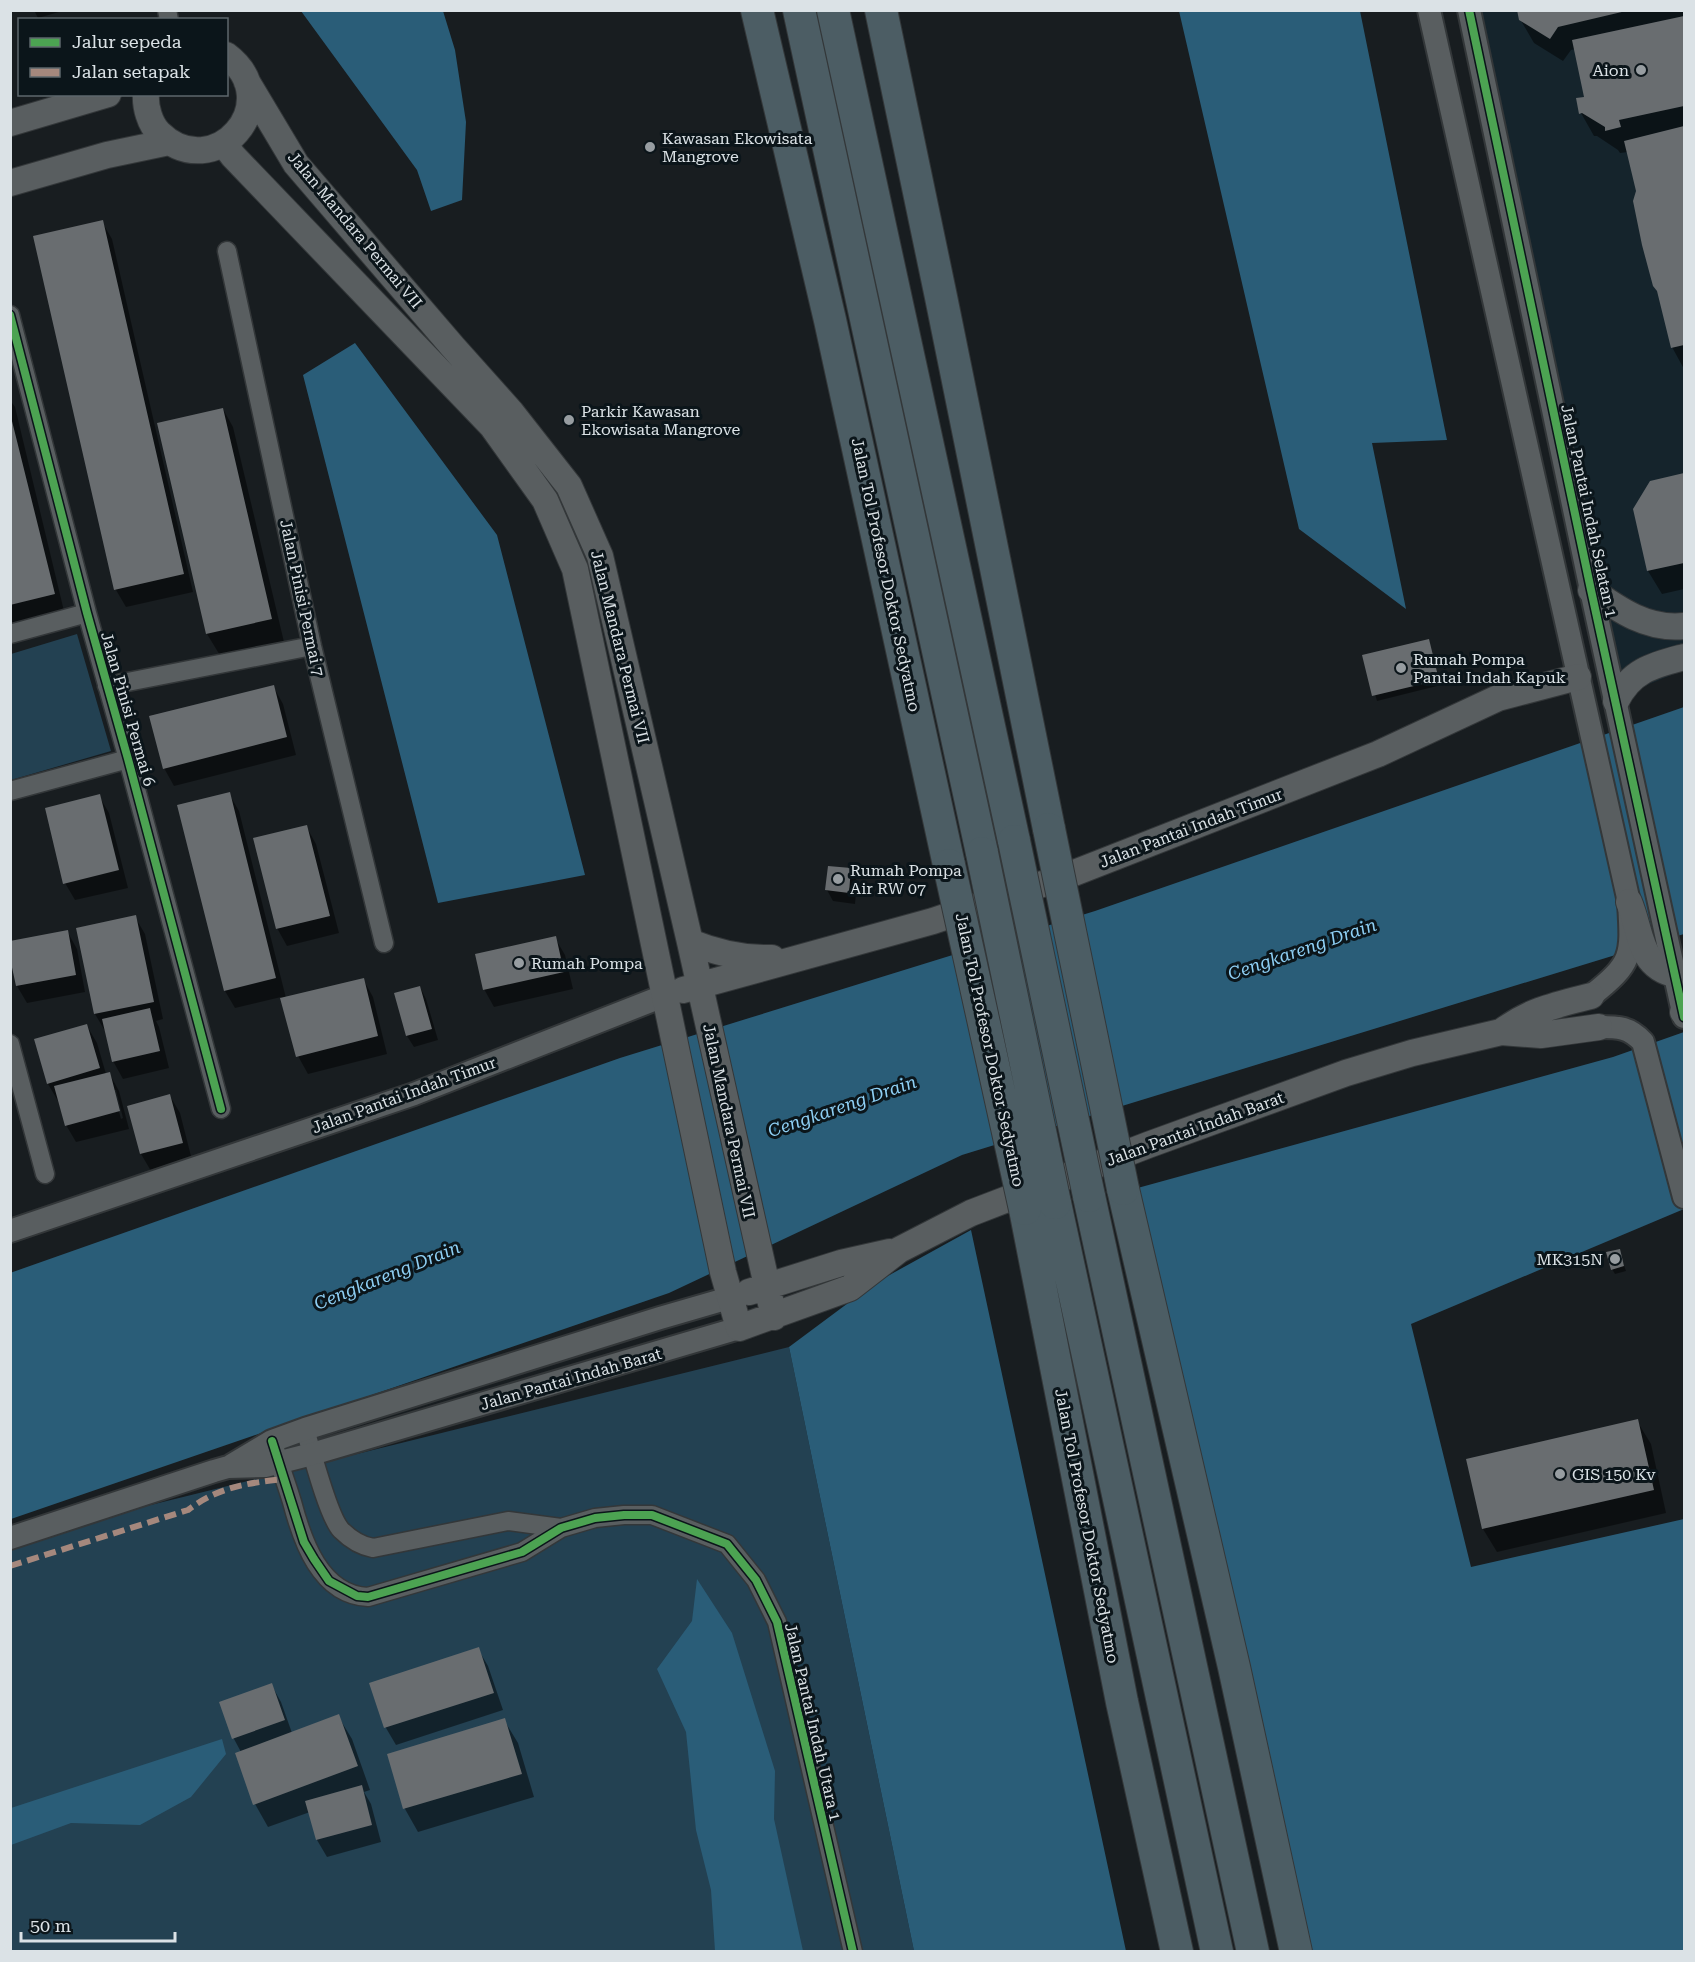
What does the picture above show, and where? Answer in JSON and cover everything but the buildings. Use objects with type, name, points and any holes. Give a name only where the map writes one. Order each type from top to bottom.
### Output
[{"type":"highway","name":"Jalan Tol Profesor Doktor Sedyatmo","points":[[757,10],[830,320],[949,865],[1040,1206],[1217,1952]]},
{"type":"highway","name":"Jalan Tol Profesor Doktor Sedyatmo","points":[[799,10],[982,853],[1122,1702],[1177,1952]]},
{"type":"highway","points":[[833,10],[1253,1952]]},
{"type":"highway","points":[[881,10],[942,297],[1123,1189],[1234,1667],[1296,1952]]},
{"type":"main road","name":"Jalan Mandara Permai VII","points":[[228,57],[240,67],[296,164],[511,412],[569,486],[600,556],[690,942],[765,1287],[774,1317]]},
{"type":"main road","points":[[146,96],[149,116],[157,130],[169,142],[188,150],[210,150],[236,135],[244,124],[249,110],[248,82]]},
{"type":"main road","points":[[10,123],[101,96]]},
{"type":"main road","points":[[10,183],[107,155],[169,142]]},
{"type":"main road","name":"Jalan Mandara Permai VII","points":[[224,144],[492,426],[545,500],[575,569],[723,1272],[739,1328]]},
{"type":"main road","points":[[1591,590],[1621,611],[1641,621],[1662,626],[1684,627]]},
{"type":"main road","points":[[1617,708],[1623,686],[1635,675],[1652,666],[1684,657]]},
{"type":"main road","name":"Jalan Pantai Indah Timur","points":[[666,995],[933,921],[1069,875],[1378,754],[1498,698],[1578,676]]},
{"type":"main road","points":[[1629,902],[1652,963],[1680,975]]},
{"type":"main road","name":"Jalan Pantai Indah Timur","points":[[690,942],[715,952],[741,957],[796,958]]},
{"type":"main road","name":"Jalan Pantai Indah Barat","points":[[1501,1032],[1516,1020],[1534,1011],[1591,996]]},
{"type":"main road","name":"Jalan Pantai Indah Barat","points":[[739,1328],[850,1288],[899,1250],[971,1213],[1296,1091],[1412,1053],[1501,1032],[1541,1035],[1599,1027]]},
{"type":"main road","name":"Jalan Pantai Indah Barat","points":[[729,1298],[841,1263],[899,1250]]},
{"type":"street","points":[[1430,10],[1629,902]]},
{"type":"street","name":"Jalan Pantai Indah Selatan 1","points":[[1469,10],[1617,708],[1647,950]]},
{"type":"street","name":"Jalan Pinisi Permai 7","points":[[227,251],[312,646],[384,943]]},
{"type":"street","name":"Jalan Pinisi Permai 6","points":[[10,315],[87,614],[221,1110]]},
{"type":"street","points":[[1588,724],[1588,615],[1591,590]]},
{"type":"street","points":[[10,634],[87,614]]},
{"type":"street","points":[[107,686],[312,646]]},
{"type":"street","points":[[10,791],[128,759]]},
{"type":"street","points":[[1591,996],[1647,950]]},
{"type":"street","points":[[1680,975],[1684,1013]]},
{"type":"street","name":"Jalan Pantai Indah Timur","points":[[10,1231],[414,1094],[666,995]]},
{"type":"street","points":[[1599,1027],[1619,1027],[1634,1032],[1642,1042],[1684,1197]]},
{"type":"street","points":[[10,1044],[45,1174]]},
{"type":"street","name":"Jalan Pantai Indah Barat","points":[[10,1538],[228,1467],[265,1466],[275,1452],[305,1429],[729,1298]]},
{"type":"street","name":"Jalan Pantai Indah Barat","points":[[275,1452],[312,1454],[739,1328]]},
{"type":"street","name":"Jalan Pantai Indah Utara 1","points":[[305,1429],[339,1529],[364,1547],[373,1548],[508,1521],[561,1528]]},
{"type":"street","name":"Jalan Pantai Indah Utara 1","points":[[275,1452],[304,1542],[329,1581],[357,1596],[368,1597],[522,1552],[561,1528],[595,1518],[652,1515],[727,1544],[756,1580],[777,1622],[853,1952]]},
{"type":"shaded area","points":[[1461,11],[1684,11],[1684,670],[1613,699]]},
{"type":"shaded area","points":[[77,634],[111,751],[11,780],[11,654]]},
{"type":"shaded area","points":[[789,1347],[914,1951],[11,1951],[10,1550],[106,1516]]},
{"type":"water","points":[[301,11],[443,11],[455,50],[466,122],[462,200],[431,211],[417,170]]},
{"type":"water","points":[[1179,11],[1360,11],[1447,440],[1372,443],[1406,609],[1299,529]]},
{"type":"water","points":[[355,343],[497,535],[585,875],[438,903],[303,375]]},
{"type":"water","name":"Cengkareng Drain","points":[[1684,707],[1684,934],[962,1155],[669,1293],[11,1519],[10,1273],[620,1058],[1095,911]]},
{"type":"water","points":[[1684,1032],[1684,1209],[1411,1324],[1471,1567],[1684,1519],[1684,1951],[1302,1951],[1134,1189],[1613,1057]]},
{"type":"water","points":[[971,1230],[1126,1951],[914,1951],[789,1347],[875,1283]]},
{"type":"water","points":[[697,1579],[732,1633],[775,1771],[774,1819],[803,1951],[715,1951],[711,1890],[696,1830],[686,1732],[657,1669],[692,1621]]},
{"type":"water","points":[[222,1739],[226,1754],[191,1797],[140,1825],[71,1823],[11,1845],[11,1808]]},
{"type":"marked path","points":[[10,1566],[188,1510],[199,1502],[234,1487],[284,1479]]},
{"type":"cycle path","points":[[1469,10],[1684,1017]]},
{"type":"cycle path","points":[[10,315],[87,613],[221,1109]]},
{"type":"cycle path","points":[[272,1441],[304,1542],[329,1581],[357,1596],[368,1597],[522,1552],[561,1528],[595,1518],[652,1515],[727,1544],[756,1580],[777,1622],[853,1952]]},
{"type":"place","name":"Aion","points":[[1641,70]]},
{"type":"place","name":"Kawasan Ekowisata Mangrove","points":[[650,147]]},
{"type":"place","name":"Parkir Kawasan Ekowisata Mangrove","points":[[569,420]]},
{"type":"place","name":"Rumah Pompa Pantai Indah Kapuk","points":[[1401,668]]},
{"type":"place","name":"Rumah Pompa Air RW 07","points":[[838,879]]},
{"type":"place","name":"Rumah Pompa","points":[[519,963]]},
{"type":"place","name":"MK315N","points":[[1615,1259]]},
{"type":"place","name":"GIS 150 Kv","points":[[1560,1474]]}]
